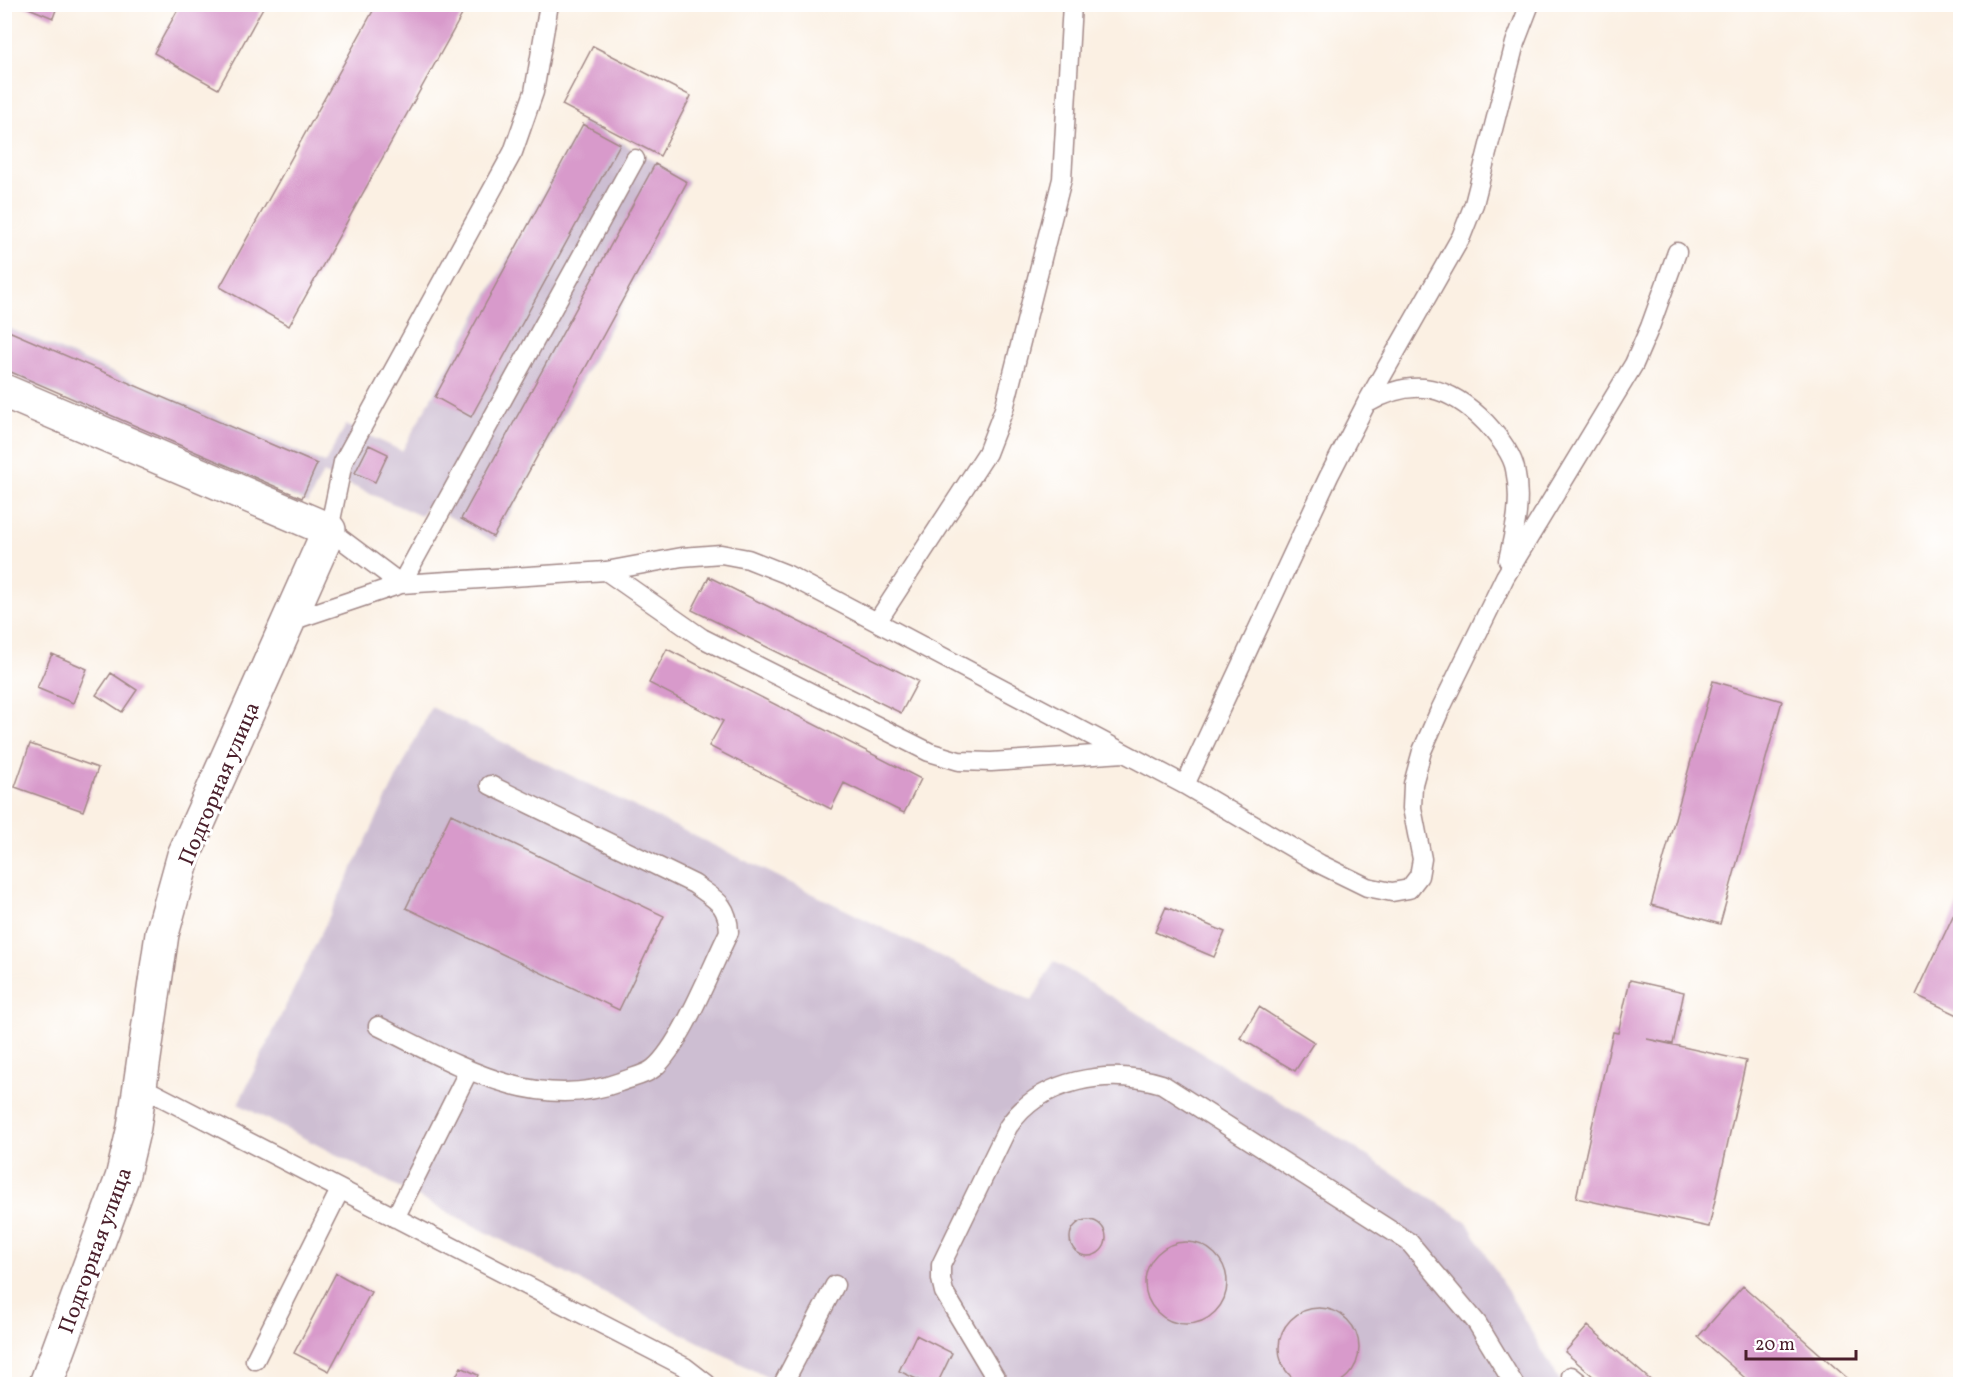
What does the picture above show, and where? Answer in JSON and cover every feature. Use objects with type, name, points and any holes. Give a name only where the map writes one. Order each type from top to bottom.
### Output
[{"type":"street","points":[[4,391],[329,530]]},
{"type":"street","name":"Подгорная улица","points":[[46,1384],[122,1178],[140,1086],[162,934],[184,855],[329,530]]},
{"type":"lane","points":[[401,584],[329,530],[343,462],[513,152],[534,92],[549,4]]},
{"type":"lane","points":[[877,622],[987,453],[1004,409],[1062,179],[1072,4]]},
{"type":"lane","points":[[1185,785],[1329,476],[1366,404],[1461,237],[1474,204],[1515,43],[1530,4]]},
{"type":"lane","points":[[401,584],[635,159]]},
{"type":"lane","points":[[288,622],[401,584],[606,571],[682,557],[721,554],[748,559],[786,574],[1185,785],[1320,864],[1367,887],[1392,892],[1409,889],[1419,876],[1422,860],[1412,808],[1413,784],[1422,751],[1505,577],[1634,364],[1677,252]]},
{"type":"lane","points":[[1366,404],[1385,393],[1402,388],[1424,387],[1450,394],[1473,410],[1497,435],[1515,467],[1520,506],[1505,577]]},
{"type":"lane","points":[[606,571],[702,638],[929,752],[959,761],[991,762],[1124,753]]},
{"type":"lane","points":[[378,1026],[469,1070],[513,1087],[552,1094],[604,1088],[652,1070],[673,1046],[729,932],[728,915],[719,902],[694,884],[490,785]]},
{"type":"lane","points":[[395,1218],[469,1070]]},
{"type":"lane","points":[[999,1384],[944,1292],[941,1265],[1008,1127],[1018,1112],[1044,1092],[1059,1086],[1109,1076],[1126,1076],[1162,1084],[1409,1242],[1470,1314],[1514,1384]]},
{"type":"lane","points":[[140,1086],[685,1366],[707,1384]]},
{"type":"lane","points":[[255,1360],[340,1190]]},
{"type":"lane","points":[[783,1384],[835,1284]]},
{"type":"shaded area","points":[[583,121],[689,181],[495,542],[428,505],[421,516],[323,473],[308,503],[5,372],[4,326],[325,463],[346,425],[402,451]]},
{"type":"shaded area","points":[[431,707],[1032,1001],[1054,961],[1352,1146],[1467,1222],[1562,1384],[780,1384],[238,1104]]},
{"type":"building","points":[[19,4],[58,4],[53,18]]},
{"type":"building","points":[[181,4],[265,4],[218,89],[154,53]]},
{"type":"building","points":[[365,4],[468,4],[289,326],[220,287],[374,9]]},
{"type":"building","points":[[593,46],[691,96],[660,156],[562,105]]},
{"type":"building","points":[[583,124],[620,144],[471,417],[435,397]]},
{"type":"building","points":[[655,164],[687,182],[493,537],[461,519]]},
{"type":"building","points":[[4,329],[317,464],[302,498],[4,369]]},
{"type":"building","points":[[369,445],[388,454],[375,482],[355,473]]},
{"type":"building","points":[[709,577],[918,681],[901,713],[692,610]]},
{"type":"building","points":[[667,649],[921,779],[904,813],[844,783],[831,809],[709,746],[723,721],[649,683]]},
{"type":"building","points":[[52,654],[87,669],[73,703],[37,688]]},
{"type":"building","points":[[111,673],[137,690],[122,712],[96,695]]},
{"type":"building","points":[[1713,681],[1782,701],[1720,924],[1651,905]]},
{"type":"building","points":[[30,744],[98,768],[83,811],[15,787]]},
{"type":"building","points":[[451,814],[664,916],[619,1010],[406,908]]},
{"type":"building","points":[[1960,901],[1960,1016],[1916,995]]},
{"type":"building","points":[[1166,907],[1225,932],[1214,957],[1155,932]]},
{"type":"building","points":[[1630,980],[1684,992],[1673,1044],[1647,1039],[1746,1061],[1709,1227],[1576,1198],[1613,1032],[1618,1033]]},
{"type":"building","points":[[1259,1007],[1314,1042],[1295,1071],[1240,1038]]},
{"type":"building","points":[[1088,1220],[1101,1225],[1106,1238],[1101,1251],[1088,1256],[1075,1251],[1070,1238],[1075,1225]]},
{"type":"building","points":[[1186,1242],[1202,1245],[1215,1254],[1224,1267],[1227,1283],[1224,1299],[1215,1312],[1202,1321],[1186,1324],[1170,1321],[1157,1312],[1148,1299],[1145,1283],[1148,1267],[1157,1254],[1170,1245]]},
{"type":"building","points":[[336,1273],[371,1292],[329,1371],[294,1353]]},
{"type":"building","points":[[1743,1286],[1854,1384],[1752,1384],[1698,1337]]},
{"type":"building","points":[[1319,1308],[1334,1311],[1347,1320],[1356,1333],[1359,1348],[1356,1363],[1347,1376],[1334,1385],[1319,1388],[1304,1385],[1291,1376],[1282,1363],[1279,1348],[1282,1333],[1291,1320],[1304,1311]]},
{"type":"building","points":[[1588,1326],[1655,1384],[1602,1384],[1565,1352]]},
{"type":"building","points":[[916,1335],[952,1353],[937,1384],[927,1384],[899,1371]]},
{"type":"building","points":[[461,1367],[478,1375],[474,1384],[452,1384]]}]
